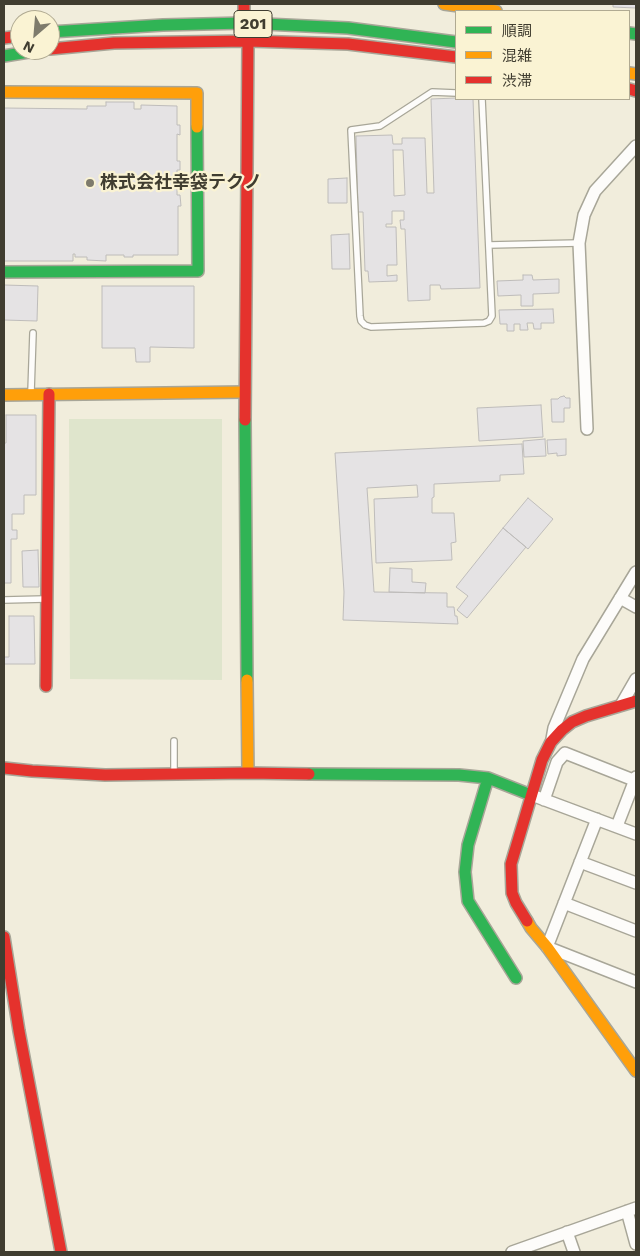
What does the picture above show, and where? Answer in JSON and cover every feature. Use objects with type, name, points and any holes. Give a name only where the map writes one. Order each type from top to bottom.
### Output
[{"type":"main road","points":[[244,4],[244,23],[248,41],[245,392],[248,773]]},
{"type":"main road","points":[[444,4],[489,10]]},
{"type":"main road","name":"201","points":[[60,31],[163,25],[244,23],[348,28],[455,42]]},
{"type":"main road","name":"201","points":[[60,48],[114,43],[248,41],[348,44],[455,57]]},
{"type":"main road","points":[[4,92],[197,92],[198,261],[198,270],[4,272]]},
{"type":"main road","points":[[4,395],[245,392]]},
{"type":"main road","points":[[46,686],[49,394]]},
{"type":"main road","points":[[635,1066],[531,928],[512,893],[511,864],[542,760],[551,742],[572,722],[636,701]]},
{"type":"main road","points":[[4,768],[105,775],[248,773],[459,774],[488,778],[531,795]]},
{"type":"main road","points":[[488,778],[468,845],[465,872],[468,901],[516,978]]},
{"type":"main road","points":[[4,937],[19,1031],[61,1252]]},
{"type":"street","points":[[587,429],[579,243],[584,215],[595,191],[636,146]]},
{"type":"street","points":[[551,742],[554,728],[583,659],[636,572]]},
{"type":"street","points":[[620,598],[636,608]]},
{"type":"street","points":[[621,705],[636,680]]},
{"type":"street","points":[[544,800],[557,762],[564,753],[636,779],[616,826]]},
{"type":"street","points":[[531,795],[636,834]]},
{"type":"street","points":[[598,819],[547,947],[636,982]]},
{"type":"street","points":[[580,862],[636,883]]},
{"type":"street","points":[[564,903],[636,931]]},
{"type":"street","points":[[513,1252],[632,1209],[636,1244]]},
{"type":"street","points":[[568,1232],[574,1252]]},
{"type":"lane","points":[[455,93],[432,92],[380,126],[352,130],[359,306],[361,321],[365,325],[371,327],[484,323],[490,321],[492,316],[490,245],[482,100]]},
{"type":"lane","points":[[490,245],[579,243]]},
{"type":"lane","points":[[31,394],[33,333]]},
{"type":"lane","points":[[4,600],[47,600]]},
{"type":"lane","points":[[174,741],[174,774]]},
{"type":"green space","points":[[69,419],[222,419],[222,680],[70,679]]},
{"type":"building","points":[[613,4],[636,4],[636,8],[613,7]]},
{"type":"building","points":[[455,98],[455,100],[473,100],[480,288],[441,289],[440,285],[430,285],[430,300],[408,301],[405,229],[401,229],[400,220],[404,220],[404,211],[392,211],[392,224],[386,224],[386,227],[396,227],[397,265],[387,265],[387,276],[397,275],[397,281],[369,282],[368,271],[365,271],[363,212],[358,212],[356,136],[392,135],[393,144],[402,144],[402,138],[425,138],[427,193],[434,193],[431,99]],"holes":[[[393,150],[403,150],[405,195],[394,196]]]},
{"type":"building","name":"株式会社幸袋テクノ","points":[[106,102],[134,102],[134,109],[141,109],[141,105],[177,106],[177,125],[180,125],[180,135],[177,134],[177,161],[180,161],[180,170],[177,170],[177,195],[180,195],[181,206],[178,206],[178,255],[133,255],[133,257],[124,257],[124,255],[106,255],[106,261],[87,260],[87,257],[75,257],[75,254],[73,254],[73,261],[4,261],[4,108],[87,109],[87,106],[106,106]]},
{"type":"building","points":[[347,178],[347,203],[328,203],[328,179]]},
{"type":"building","points":[[349,234],[350,269],[332,269],[331,235]]},
{"type":"building","points":[[523,275],[532,275],[533,280],[559,279],[559,293],[533,294],[533,306],[521,306],[521,295],[498,296],[497,281],[523,280]]},
{"type":"building","points":[[4,285],[38,286],[37,321],[4,320]]},
{"type":"building","points":[[102,286],[194,286],[194,348],[150,347],[150,362],[136,362],[135,348],[102,348]]},
{"type":"building","points":[[553,309],[554,323],[541,323],[541,329],[534,329],[533,323],[527,323],[528,330],[520,330],[520,324],[514,324],[514,331],[507,331],[507,324],[500,324],[499,310]]},
{"type":"building","points":[[564,396],[570,398],[570,408],[564,408],[564,422],[552,422],[551,399],[558,399]]},
{"type":"building","points":[[541,405],[543,437],[479,441],[477,408]]},
{"type":"building","points":[[6,415],[36,415],[36,495],[24,495],[24,514],[12,514],[12,530],[17,530],[17,539],[11,539],[11,583],[4,583],[4,443],[6,443]]},
{"type":"building","points":[[545,439],[546,456],[524,457],[523,441]]},
{"type":"building","points":[[566,439],[566,455],[548,454],[547,440]]},
{"type":"building","points":[[522,444],[524,474],[500,475],[500,481],[434,484],[432,513],[454,513],[456,542],[451,543],[452,560],[376,563],[374,499],[418,497],[417,485],[367,488],[374,592],[447,593],[447,607],[454,607],[458,624],[343,620],[344,592],[335,453]]},
{"type":"building","points":[[528,498],[553,519],[528,549],[503,528]]},
{"type":"building","points":[[503,528],[526,547],[467,618],[457,610],[468,596],[456,587]]},
{"type":"building","points":[[38,550],[39,587],[23,587],[22,551]]},
{"type":"building","points":[[390,568],[412,569],[412,582],[426,583],[425,593],[389,592]]},
{"type":"building","points":[[9,616],[34,616],[35,664],[4,664],[4,657],[9,657]]},
{"type":"traffic: fast","points":[[60,31],[163,25],[244,23],[348,28],[455,42]]},
{"type":"traffic: fast","points":[[630,33],[636,34]]},
{"type":"traffic: fast","points":[[4,56],[10,55]]},
{"type":"traffic: fast","points":[[4,272],[198,271],[197,127]]},
{"type":"traffic: fast","points":[[245,420],[247,680]]},
{"type":"traffic: fast","points":[[309,774],[459,775],[488,778],[531,795]]},
{"type":"traffic: fast","points":[[488,778],[468,845],[465,872],[468,901],[516,978]]},
{"type":"traffic: slow","points":[[444,4],[489,10]]},
{"type":"traffic: slow","points":[[630,73],[636,74]]},
{"type":"traffic: slow","points":[[4,92],[197,93],[197,127]]},
{"type":"traffic: slow","points":[[4,395],[245,392]]},
{"type":"traffic: slow","points":[[247,680],[248,773]]},
{"type":"traffic: slow","points":[[527,921],[636,1071]]},
{"type":"traffic: jam","points":[[244,4],[244,23],[248,41],[245,420]]},
{"type":"traffic: jam","points":[[4,38],[10,37]]},
{"type":"traffic: jam","points":[[60,48],[114,43],[248,41],[348,44],[455,57]]},
{"type":"traffic: jam","points":[[630,89],[636,91]]},
{"type":"traffic: jam","points":[[46,686],[49,394]]},
{"type":"traffic: jam","points":[[527,921],[512,893],[511,864],[542,760],[551,742],[572,722],[636,701]]},
{"type":"traffic: jam","points":[[4,768],[105,775],[309,774]]},
{"type":"traffic: jam","points":[[4,937],[19,1031],[61,1252]]},
{"type":"place","name":"株式会社幸袋テクノ","points":[[90,183]]}]
